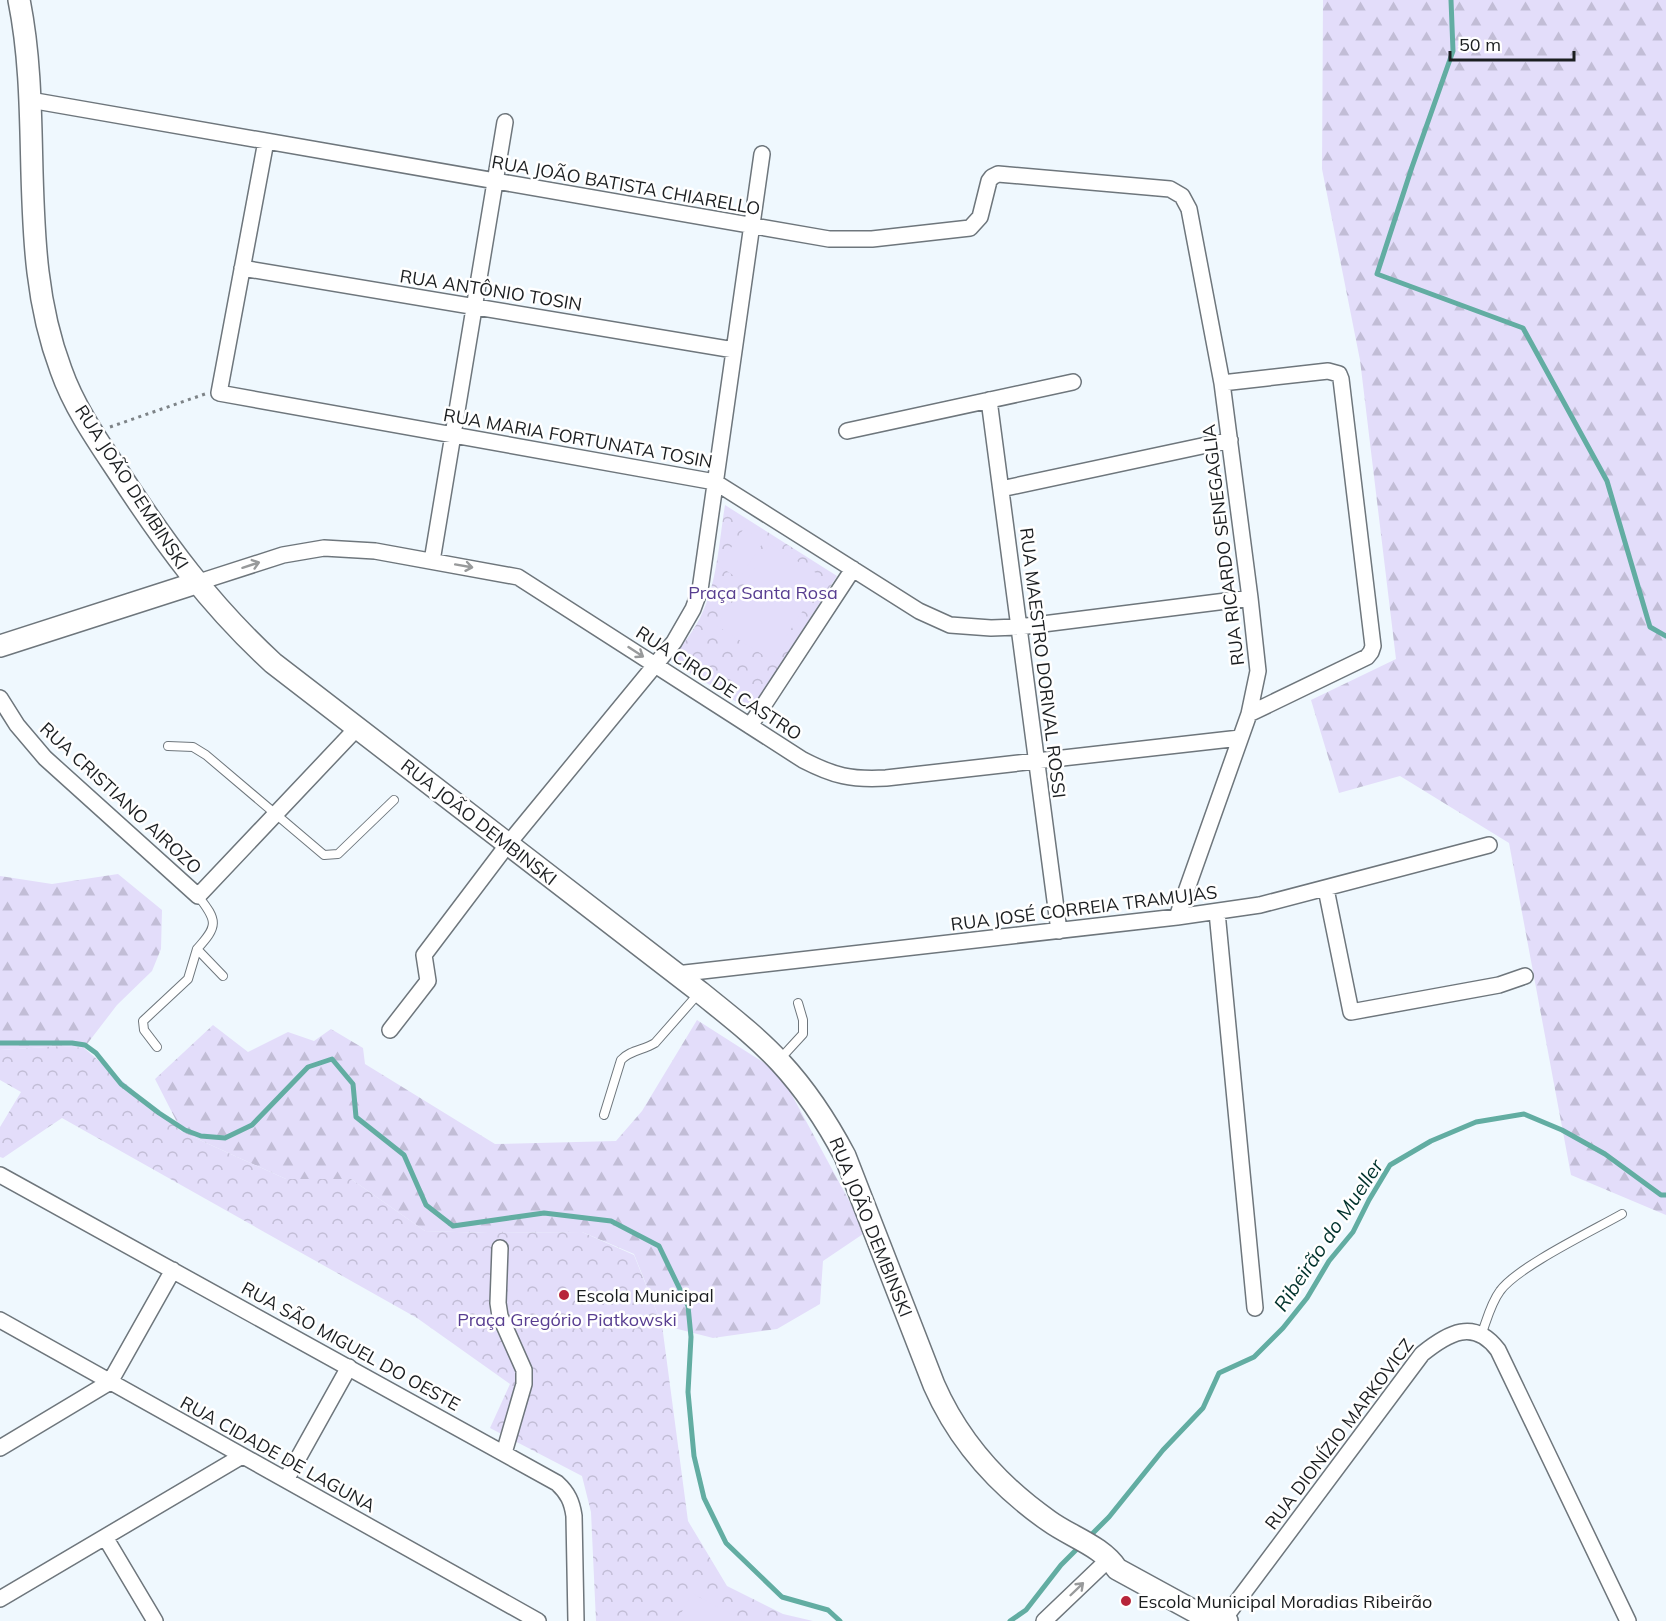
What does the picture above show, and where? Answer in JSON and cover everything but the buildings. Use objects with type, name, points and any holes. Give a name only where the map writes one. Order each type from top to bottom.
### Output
[{"type":"main road","name":"RUA JOÃO DEMBINSKI","points":[[19,0],[30,100],[36,248],[45,318],[61,371],[93,433],[159,533],[196,583],[234,626],[273,663],[700,992],[779,1060],[807,1094],[829,1126],[845,1156],[934,1385],[945,1410],[974,1453],[1014,1494],[1051,1523],[1102,1553],[1123,1557],[1202,1599],[1226,1620]]},
{"type":"main road","points":[[0,646],[196,583]]},
{"type":"street","name":"RUA JOÃO BATISTA CHIARELLO","points":[[30,100],[810,237],[850,240],[970,228],[980,217],[989,181],[992,177],[1004,174],[1170,189],[1182,196]]},
{"type":"street","points":[[432,561],[505,122]]},
{"type":"street","points":[[219,393],[266,141]]},
{"type":"street","points":[[390,1030],[428,981],[423,956],[508,844],[684,627],[700,590],[762,154]]},
{"type":"street","name":"RUA RICARDO SENEGAGLIA","points":[[1177,917],[1249,714],[1258,671],[1222,383],[1189,209],[1182,196]]},
{"type":"street","name":"RUA ANTÔNIO TOSIN","points":[[242,268],[734,350]]},
{"type":"street","points":[[1222,383],[1328,371],[1339,374],[1373,646],[1367,657],[1249,714]]},
{"type":"street","points":[[847,431],[1073,382]]},
{"type":"street","name":"RUA MARIA FORTUNATA TOSIN","points":[[219,393],[715,482],[919,611],[950,625],[970,628],[1019,627],[1250,598]]},
{"type":"street","name":"RUA MAESTRO DORIVAL ROSSI","points":[[989,400],[1059,931]]},
{"type":"street","points":[[1001,489],[1230,440]]},
{"type":"street","name":"RUA CIRO DE CASTRO","points":[[196,583],[283,555],[324,548],[349,548],[518,577],[803,760],[840,777],[886,778],[1240,738]]},
{"type":"street","points":[[750,726],[853,569]]},
{"type":"street","name":"RUA CRISTIANO AIROZO","points":[[0,698],[17,725],[45,759],[198,896]]},
{"type":"street","points":[[198,896],[357,728]]},
{"type":"street","name":"RUA JOSÉ CORREIA TRAMUJAS","points":[[676,974],[1217,912],[1260,905],[1326,889],[1489,845]]},
{"type":"street","points":[[1326,889],[1351,1012],[1499,985],[1525,976]]},
{"type":"street","points":[[1217,912],[1255,1308]]},
{"type":"street","name":"RUA SÃO MIGUEL DO OESTE","points":[[0,1175],[557,1483],[566,1491],[572,1503],[574,1516],[576,1621]]},
{"type":"street","points":[[500,1248],[498,1304],[500,1316],[524,1370],[524,1384],[504,1453]]},
{"type":"street","points":[[0,1448],[110,1382],[173,1270]]},
{"type":"street","name":"RUA CIDADE DE LAGUNA","points":[[0,1320],[538,1621]]},
{"type":"street","name":"RUA DIONÍZIO MARKOVICZ","points":[[1226,1620],[1422,1354],[1453,1333],[1468,1331],[1482,1334]]},
{"type":"street","points":[[1482,1334],[1498,1350],[1628,1621]]},
{"type":"street","points":[[286,1480],[349,1367]]},
{"type":"street","points":[[0,1599],[242,1456]]},
{"type":"street","points":[[105,1537],[155,1621]]},
{"type":"street","points":[[1044,1621],[1102,1553]]},
{"type":"lane","points":[[168,746],[184,745],[200,751],[324,855],[338,854],[394,800]]},
{"type":"lane","points":[[157,1047],[144,1030],[143,1021],[188,979],[197,949],[212,933],[214,927],[207,907],[198,896]]},
{"type":"lane","points":[[197,949],[224,976]]},
{"type":"lane","points":[[604,1115],[621,1060],[627,1053],[655,1044],[700,992]]},
{"type":"lane","points":[[779,1060],[803,1034],[803,1020],[798,1002]]},
{"type":"lane","points":[[1482,1334],[1492,1304],[1501,1289],[1525,1269],[1622,1214]]},
{"type":"path","points":[[93,433],[201,394],[219,393]]},
{"type":"green space","points":[[1323,0],[1666,0],[1666,1215],[1571,1175],[1509,843],[1400,776],[1339,793],[1311,700],[1396,659],[1360,360],[1322,169]]},
{"type":"green space","name":"Praça Santa Rosa","points":[[725,505],[837,576],[751,711],[670,660],[693,629],[706,605],[717,563]]},
{"type":"green space","points":[[744,528],[764,541],[739,579],[719,566]]},
{"type":"green space","points":[[770,544],[824,578],[771,660],[717,626]]},
{"type":"green space","points":[[118,874],[162,910],[161,949],[152,971],[117,1005],[84,1048],[62,1046],[0,1050],[0,876],[52,884]]},
{"type":"green space","points":[[697,1020],[780,1073],[866,1232],[823,1261],[820,1304],[777,1329],[713,1338],[662,1325],[634,1254],[582,1232],[425,1231],[351,1179],[286,1179],[182,1132],[155,1079],[213,1025],[248,1052],[288,1032],[314,1041],[331,1029],[363,1048],[365,1064],[495,1144],[616,1141],[642,1111]]},
{"type":"green space","name":"Praça Gregório Piatkowski","points":[[62,1046],[84,1048],[182,1132],[286,1179],[351,1179],[425,1231],[582,1232],[634,1255],[662,1325],[688,1521],[727,1586],[783,1614],[813,1621],[596,1621],[591,1512],[582,1476],[490,1428],[510,1384],[417,1318],[62,1118],[3,1158],[0,1157],[0,1127],[21,1092],[0,1080],[0,1050]]},
{"type":"green space","points":[[692,1593],[743,1621],[677,1621]]},
{"type":"waterway","points":[[1451,0],[1453,51],[1377,274],[1523,328],[1607,481],[1650,627],[1666,636]]},
{"type":"waterway","name":"Ribeirão do Mueller","points":[[0,1043],[85,1045],[96,1053],[121,1084],[159,1113],[185,1130],[201,1136],[225,1138],[252,1125],[308,1067],[332,1059],[353,1084],[356,1117],[404,1155],[426,1205],[453,1226],[544,1213],[611,1221],[659,1246],[688,1306],[691,1337],[688,1392],[694,1456],[704,1498],[726,1543],[782,1597],[828,1610],[840,1621]]},
{"type":"waterway","name":"Ribeirão do Mueller","points":[[1089,1537],[1109,1517],[1163,1450],[1203,1408],[1219,1373],[1254,1357],[1283,1328],[1307,1298],[1329,1261],[1353,1232],[1390,1165],[1431,1141],[1476,1122],[1524,1114],[1562,1130],[1605,1154],[1661,1195],[1666,1195]]},
{"type":"waterway","name":"Ribeirão do Mueller","points":[[1010,1621],[1026,1610],[1061,1565],[1080,1546]]},
{"type":"place","name":"Escola Municipal","points":[[564,1295]]},
{"type":"place","name":"Escola Municipal Moradias Ribeirão","points":[[1126,1601]]}]
